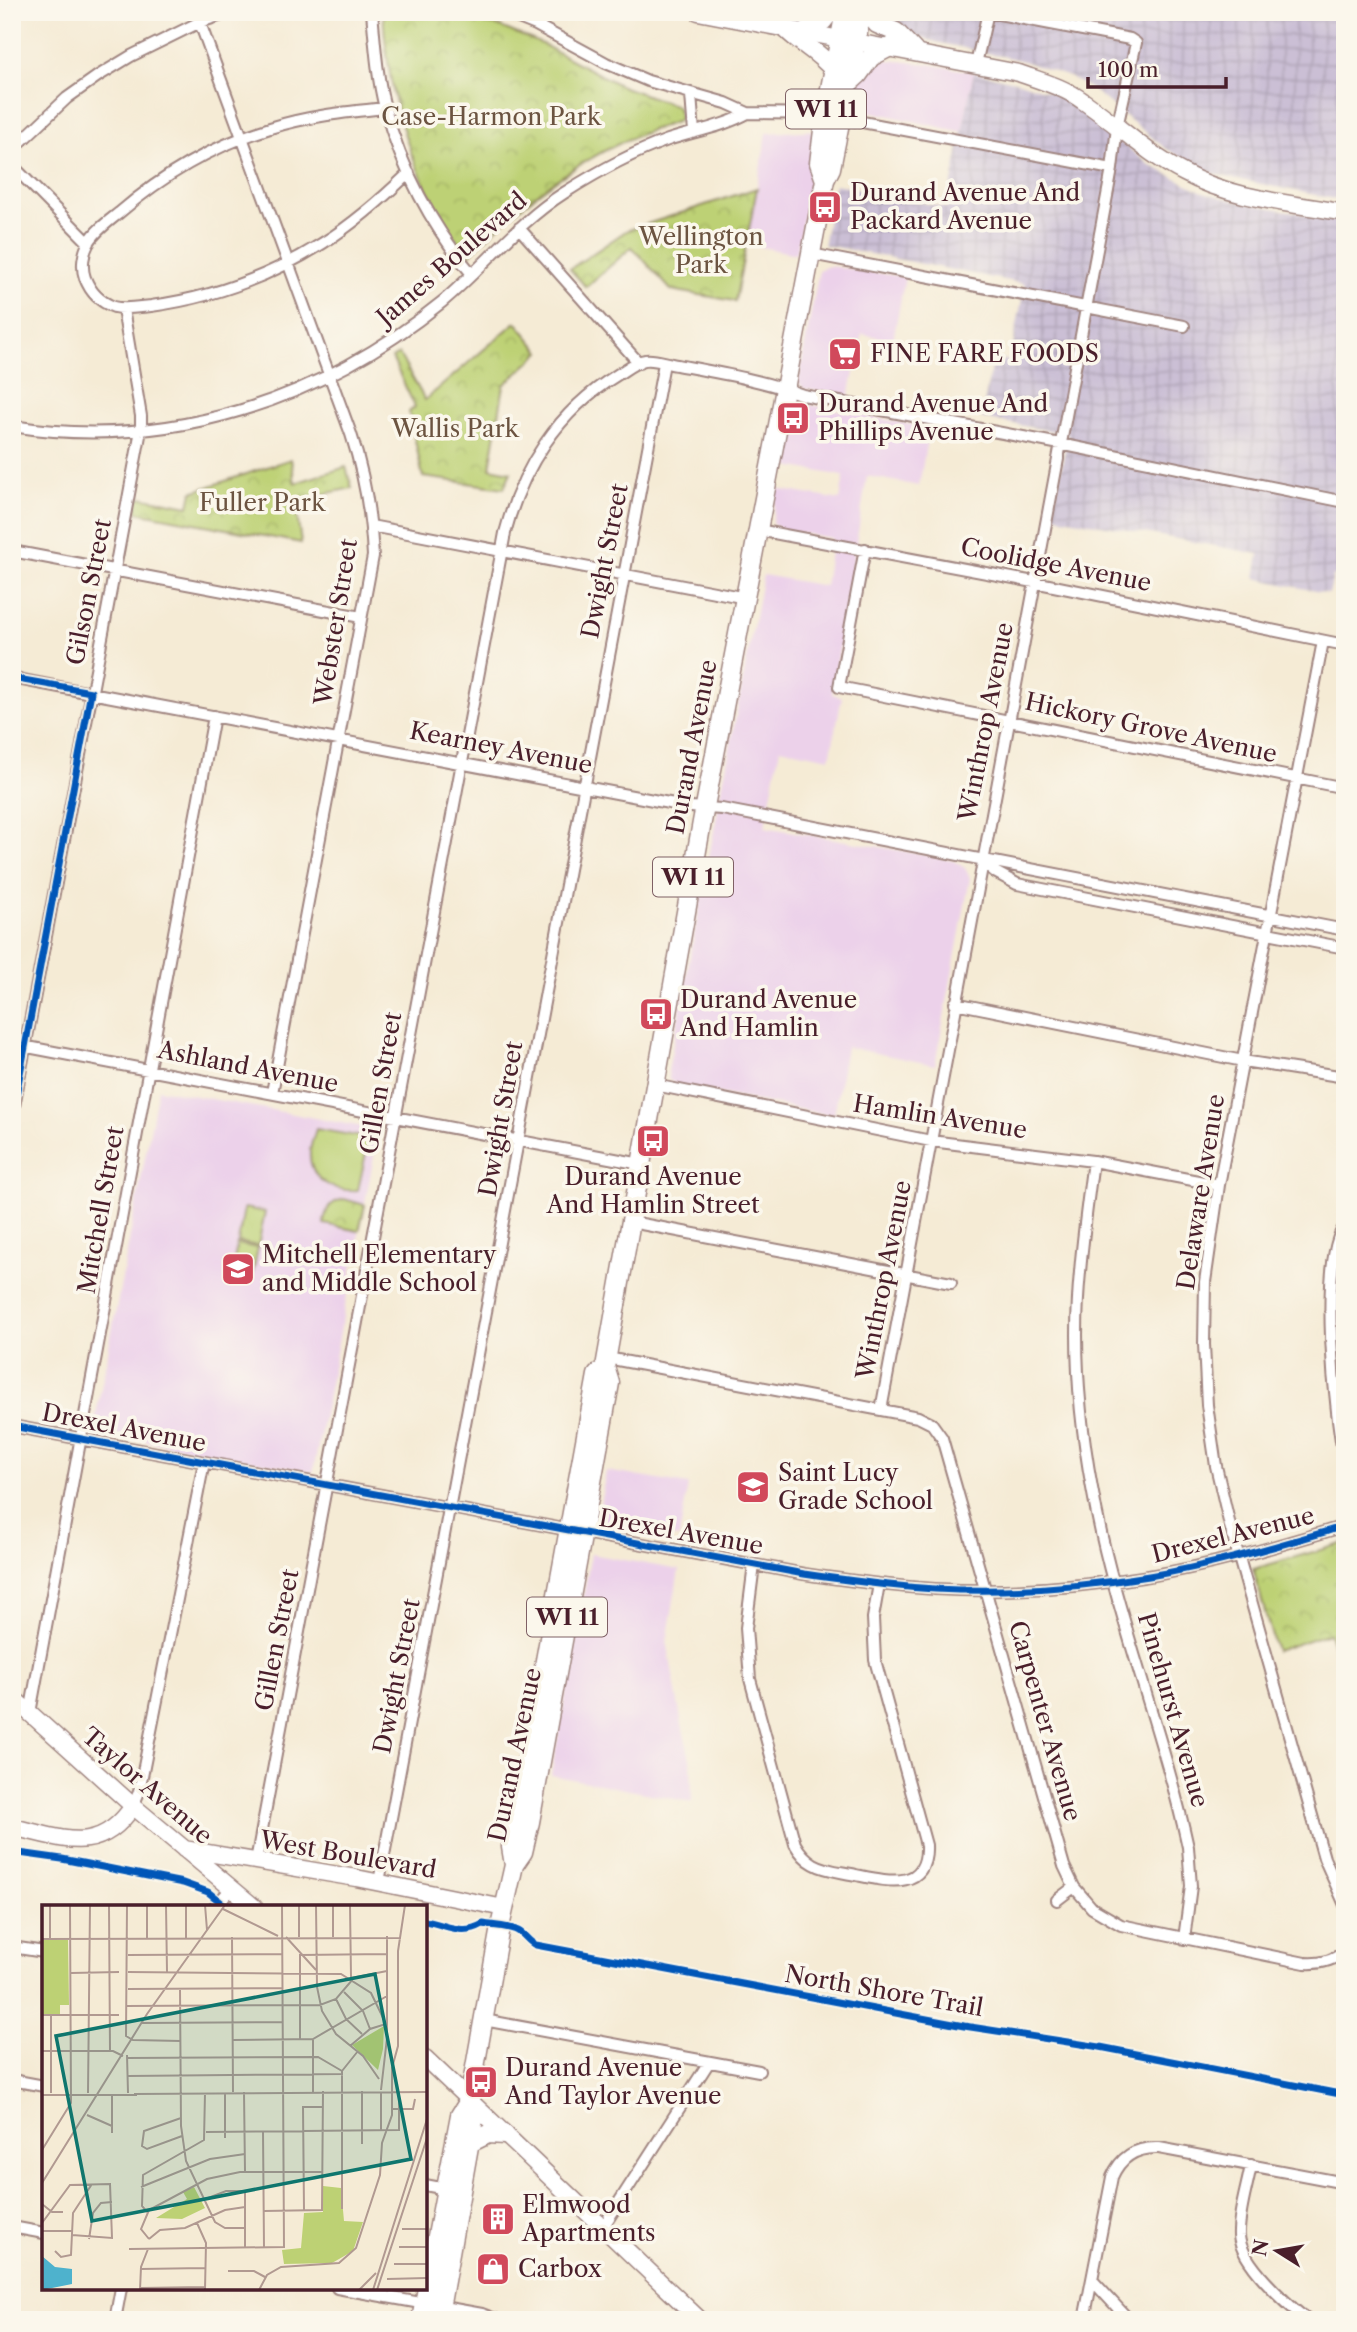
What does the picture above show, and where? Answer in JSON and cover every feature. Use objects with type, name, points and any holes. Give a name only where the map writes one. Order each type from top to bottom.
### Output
[{"type":"main road","points":[[805,31],[823,21],[830,12]]},
{"type":"main road","name":"Durand Avenue","points":[[431,2313],[470,2143],[473,2123],[469,2101],[504,1908],[514,1865],[523,1852],[530,1822],[576,1532],[611,1379],[606,1362],[655,1085],[825,180],[819,163],[833,116],[848,84],[845,12]]},
{"type":"main road","points":[[864,12],[877,24],[896,32],[914,51]]},
{"type":"main road","name":"Durand Avenue","points":[[833,116],[833,69],[864,12]]},
{"type":"main road","points":[[785,28],[833,69]]},
{"type":"main road","points":[[848,84],[871,57],[890,47]]},
{"type":"main road","name":"Durand Avenue","points":[[431,2313],[446,2189],[460,2115],[469,2101]]},
{"type":"main road","points":[[470,2143],[488,2133],[505,2135]]},
{"type":"street","points":[[12,150],[67,98],[98,76],[198,17],[231,12]]},
{"type":"street","points":[[372,12],[378,73],[385,108],[409,173],[432,218],[472,274]]},
{"type":"street","points":[[504,12],[536,25],[606,63],[648,81],[726,103],[748,113],[833,116],[1112,169]]},
{"type":"street","points":[[698,12],[1019,73],[1082,99],[1175,168],[1206,183],[1241,194],[1345,214]]},
{"type":"street","points":[[976,64],[988,12]]},
{"type":"street","name":"Winthrop Avenue","points":[[881,1410],[1112,169],[1117,127],[1136,43],[1130,39],[988,12]]},
{"type":"street","name":"Webster Street","points":[[198,17],[361,466],[372,526],[373,555],[272,1093]]},
{"type":"street","points":[[691,95],[694,132]]},
{"type":"street","points":[[385,108],[309,118],[243,137],[198,159],[166,178],[116,215],[89,243],[83,261],[86,280],[99,299],[122,309],[170,303],[245,282],[288,263],[354,222],[409,173]]},
{"type":"street","name":"James Boulevard","points":[[12,426],[62,432],[141,430],[190,424],[279,399],[330,377],[409,328],[472,274],[519,228],[561,195],[595,174],[631,155],[694,132],[732,122],[748,113]]},
{"type":"street","points":[[12,165],[89,243]]},
{"type":"street","points":[[519,228],[639,363],[646,359],[771,383],[803,395],[1345,502]]},
{"type":"street","points":[[811,254],[1184,326]]},
{"type":"street","name":"Gilson Street","points":[[12,1117],[141,430],[141,416],[122,309]]},
{"type":"street","name":"Gillen Street","points":[[256,1861],[510,513],[517,492],[547,439],[591,393],[639,363]]},
{"type":"street","name":"Dwight Street","points":[[379,1882],[664,363]]},
{"type":"street","points":[[372,526],[746,598]]},
{"type":"street","name":"Coolidge Avenue","points":[[758,530],[1345,645]]},
{"type":"street","name":"Hickory Grove Avenue","points":[[865,550],[839,687],[1345,788]]},
{"type":"street","points":[[12,551],[361,617]]},
{"type":"street","name":"Delaware Avenue","points":[[1323,641],[1219,1185],[1205,1282],[1204,1344],[1207,1405],[1216,1466],[1324,1858],[1345,1905]]},
{"type":"street","name":"Kearney Avenue","points":[[12,678],[1345,930]]},
{"type":"street","name":"Mitchell Street","points":[[30,1713],[214,716]]},
{"type":"street","name":"Kearney Avenue","points":[[982,861],[1017,884],[1345,948]]},
{"type":"street","points":[[955,1003],[1243,1061],[1345,1077]]},
{"type":"street","name":"Ashland Avenue","points":[[12,1044],[641,1164]]},
{"type":"street","name":"Hamlin Avenue","points":[[655,1085],[931,1141],[1093,1161],[1219,1185]]},
{"type":"street","name":"Pinehurst Avenue","points":[[1093,1161],[1079,1273],[1077,1346],[1081,1418],[1092,1490],[1114,1580],[1188,1847],[1191,1886],[1184,1939]]},
{"type":"street","points":[[631,1222],[951,1283]]},
{"type":"street","points":[[1345,1226],[1339,1234],[1333,1270],[1330,1348],[1334,1398],[1345,1461]]},
{"type":"street","name":"Carpenter Avenue","points":[[606,1362],[925,1420],[940,1434],[1064,1866],[1074,1887],[1098,1913],[1121,1925],[1306,1963],[1323,1963],[1345,1951]]},
{"type":"street","name":"Drexel Avenue","points":[[12,1426],[576,1532],[879,1584],[985,1590],[1063,1587],[1149,1576],[1239,1556],[1345,1526]]},
{"type":"street","points":[[12,1828],[67,1838],[94,1839],[113,1829],[133,1806],[139,1792],[204,1462]]},
{"type":"street","points":[[754,1564],[746,1628],[750,1679],[795,1844],[801,1854],[815,1865],[889,1881],[902,1881],[910,1878],[922,1866],[926,1845],[875,1660],[873,1618],[879,1584]]},
{"type":"street","name":"Taylor Avenue","points":[[12,1697],[133,1806],[252,1905]]},
{"type":"street","name":"West Boulevard","points":[[184,1849],[379,1882],[504,1908]]},
{"type":"street","points":[[1057,1900],[1074,1887]]},
{"type":"street","points":[[216,1905],[232,1888]]},
{"type":"street","points":[[12,1947],[42,1952]]},
{"type":"street","points":[[484,2020],[759,2071]]},
{"type":"street","points":[[427,2060],[700,2320]]},
{"type":"street","points":[[603,2227],[709,2062]]},
{"type":"street","points":[[12,2080],[42,2086]]},
{"type":"street","points":[[1084,2320],[1112,2177],[1122,2160],[1131,2153],[1149,2148],[1345,2183]]},
{"type":"street","points":[[1251,2165],[1239,2227],[1241,2247],[1251,2265],[1307,2320]]},
{"type":"street","points":[[427,2185],[446,2189]]},
{"type":"street","points":[[12,2227],[42,2233]]},
{"type":"street","points":[[1092,2280],[1129,2320]]},
{"type":"street","points":[[115,2320],[121,2290]]},
{"type":"street","points":[[345,2290],[431,2313],[482,2314],[498,2320]]},
{"type":"shaded area","points":[[874,12],[1345,12],[1345,201],[1206,171],[1165,148],[1093,90],[1067,76],[1020,60],[936,42],[890,28]]},
{"type":"shaded area","points":[[888,60],[974,72],[962,132],[852,106],[859,78],[875,61]]},
{"type":"shaded area","points":[[974,72],[1052,93],[1085,113],[1148,164],[1203,192],[1235,201],[1345,222],[1345,578],[1333,576],[1329,594],[1255,578],[1259,554],[1052,516],[1068,434],[981,418],[993,358],[1010,361],[1025,284],[825,245],[835,184],[947,208]]},
{"type":"shaded area","points":[[820,130],[796,254],[746,244],[767,133]]},
{"type":"shaded area","points":[[829,266],[905,277],[893,340],[862,334],[849,397],[805,389],[798,383],[819,270]]},
{"type":"shaded area","points":[[801,403],[929,428],[919,486],[867,476],[832,694],[842,697],[830,758],[780,748],[765,827],[954,861],[965,868],[970,878],[935,1065],[846,1047],[834,1116],[677,1085],[669,1079],[668,1071],[763,575],[825,586],[832,538],[781,530],[772,523],[777,489],[840,500],[844,476],[782,465],[793,407]]},
{"type":"shaded area","name":"Mitchell Elementary and Middle School","points":[[158,1089],[379,1130],[313,1472],[93,1431]]},
{"type":"shaded area","points":[[606,1471],[688,1485],[679,1538],[597,1523]]},
{"type":"shaded area","points":[[591,1554],[679,1570],[667,1641],[691,1764],[692,1802],[551,1775]]},
{"type":"green space","name":"Case-Harmon Park","points":[[383,12],[429,12],[461,16],[498,26],[540,43],[621,86],[674,105],[678,108],[680,118],[676,122],[618,144],[563,176],[513,213],[468,256],[432,199],[407,141],[391,79]]},
{"type":"green space","name":"Wellington Park","points":[[757,188],[735,301],[671,290],[632,247],[586,287],[570,269],[626,231]]},
{"type":"green space","name":"Wallis Park","points":[[516,322],[541,352],[504,385],[490,468],[511,472],[504,488],[423,477],[409,412],[415,407],[392,358],[399,354],[425,400]]},
{"type":"green space","name":"Fuller Park","points":[[291,459],[295,483],[346,467],[352,488],[295,500],[301,543],[136,512],[139,497],[189,506],[192,492]]},
{"type":"green space","points":[[316,1129],[362,1137],[368,1144],[358,1190],[333,1187],[315,1173],[310,1153]]},
{"type":"green space","points":[[344,1199],[365,1205],[359,1231],[324,1224],[329,1207]]},
{"type":"green space","points":[[244,1208],[265,1212],[258,1246],[238,1242]]},
{"type":"green space","points":[[237,1244],[258,1248],[251,1282],[231,1278]]},
{"type":"green space","points":[[1345,1543],[1345,1685],[1329,1633],[1276,1651],[1253,1569]]},
{"type":"cycle path","points":[[12,678],[91,692],[12,1117]]},
{"type":"cycle path","points":[[12,1426],[804,1574],[921,1588],[1019,1590],[1117,1581],[1223,1560],[1345,1526]]},
{"type":"cycle path","points":[[12,1852],[183,1883],[208,1892],[224,1905]]},
{"type":"cycle path","name":"North Shore Trail","points":[[427,1921],[461,1929],[483,1924],[506,1927],[515,1929],[536,1945],[964,2026],[1100,2047],[1345,2095]]},
{"type":"place","name":"Durand Avenue And Packard Avenue","points":[[825,207]]},
{"type":"place","name":"FINE FARE FOODS","points":[[845,354]]},
{"type":"place","name":"Durand Avenue And Phillips Avenue","points":[[793,418]]},
{"type":"place","name":"Durand Avenue And Hamlin","points":[[656,1014]]},
{"type":"place","name":"Durand Avenue And Hamlin Street","points":[[653,1141]]},
{"type":"place","name":"Mitchell Elementary and Middle School","points":[[238,1269]]},
{"type":"place","name":"Saint Lucy Grade School","points":[[753,1487]]},
{"type":"place","name":"Durand Avenue And Taylor Avenue","points":[[481,2082]]},
{"type":"place","name":"Elmwood Apartments","points":[[498,2219]]},
{"type":"place","name":"Carbox","points":[[493,2269]]}]
